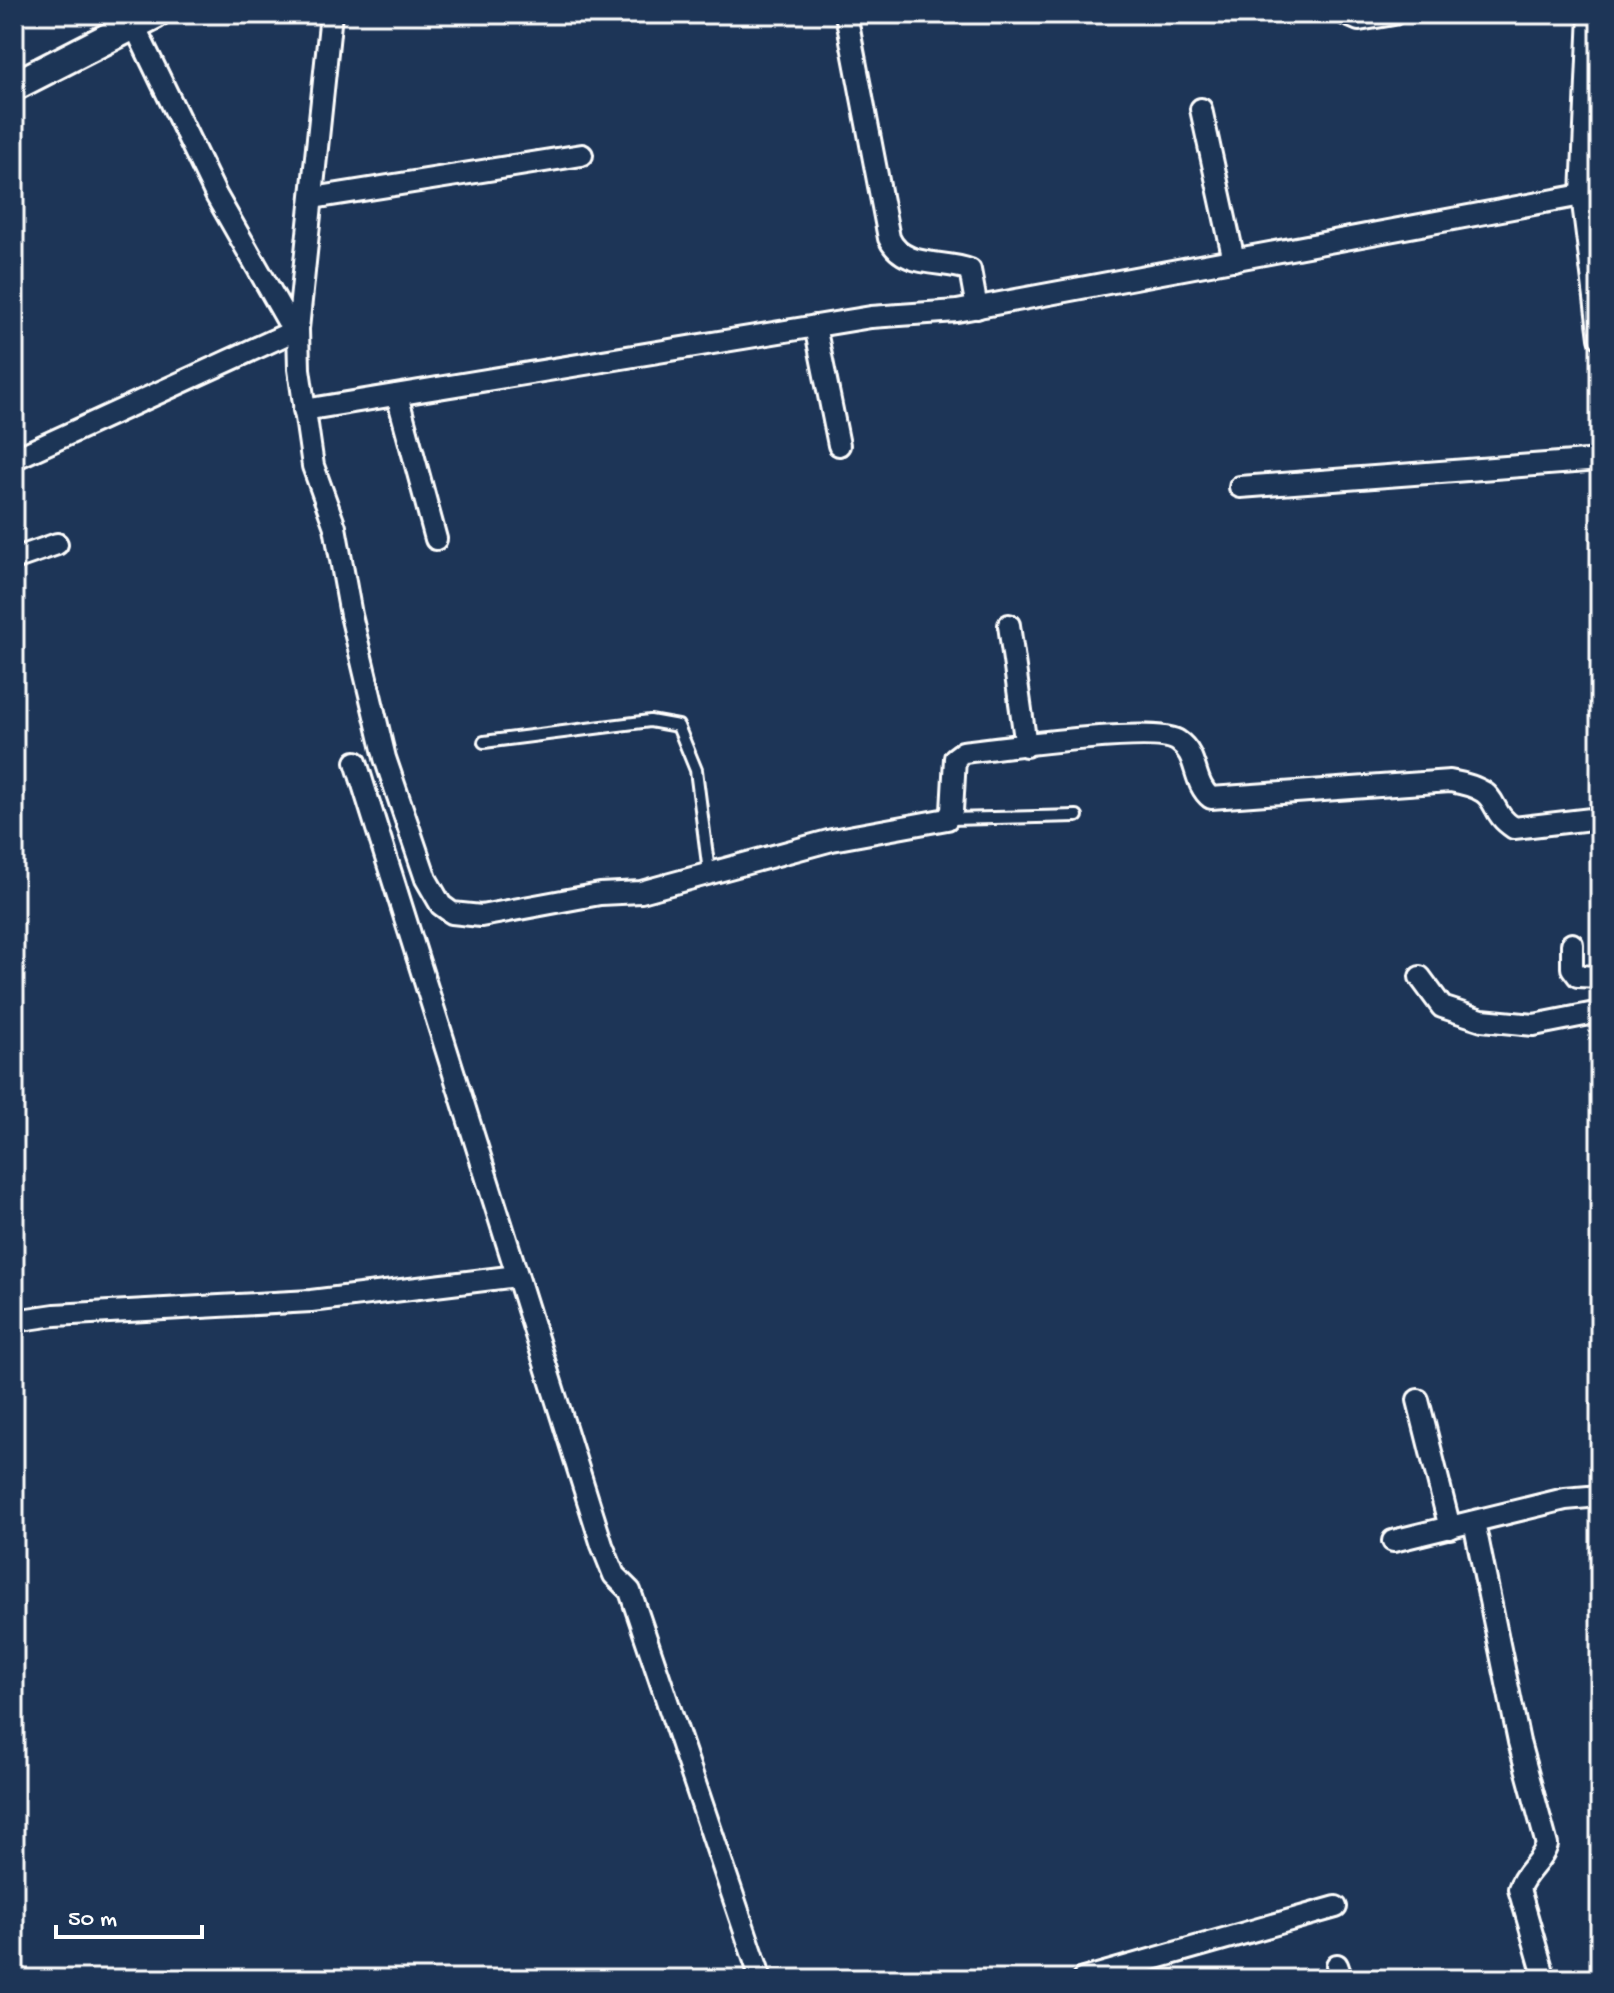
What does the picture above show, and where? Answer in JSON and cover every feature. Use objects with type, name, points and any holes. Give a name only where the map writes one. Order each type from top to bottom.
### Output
[{"type":"main road","points":[[14,86],[145,20]]},
{"type":"street","points":[[331,14],[296,330],[304,410],[313,466],[335,527],[351,615],[385,758],[426,879],[441,905],[452,913],[481,916],[600,894],[641,892],[832,840],[947,819],[952,811],[955,758],[963,752],[1137,734],[1171,736],[1191,754],[1201,788],[1211,798],[1450,781],[1469,784],[1491,795],[1514,828],[1600,818]]},
{"type":"street","points":[[846,14],[889,238],[899,251],[918,261],[970,270],[977,308]]},
{"type":"street","points":[[1345,14],[1359,20],[1394,14]]},
{"type":"street","points":[[1590,14],[1595,52],[1582,195],[1600,338]]},
{"type":"street","points":[[145,20],[216,195],[296,330]]},
{"type":"street","points":[[1201,109],[1234,260]]},
{"type":"street","points":[[313,198],[582,155]]},
{"type":"street","points":[[304,410],[815,326],[977,308],[1582,195]]},
{"type":"street","points":[[815,326],[839,445]]},
{"type":"street","points":[[14,459],[296,330]]},
{"type":"street","points":[[397,395],[436,539]]},
{"type":"street","points":[[1240,487],[1600,460]]},
{"type":"street","points":[[14,559],[57,544]]},
{"type":"street","points":[[1009,625],[1026,746]]},
{"type":"street","points":[[356,762],[602,1545],[614,1575],[630,1591],[761,1979]]},
{"type":"street","points":[[1572,944],[1572,968],[1578,976],[1600,977]]},
{"type":"street","points":[[1420,977],[1442,1007],[1482,1020],[1534,1025],[1600,1012]]},
{"type":"street","points":[[14,1321],[55,1315],[311,1301],[517,1276]]},
{"type":"street","points":[[1418,1400],[1450,1528]]},
{"type":"street","points":[[1393,1541],[1565,1499],[1600,1496]]},
{"type":"street","points":[[1474,1522],[1519,1742],[1547,1845],[1543,1858],[1523,1878],[1519,1889],[1545,1979]]},
{"type":"street","points":[[1083,1979],[1336,1907]]},
{"type":"lane","points":[[484,742],[650,721],[678,726],[696,770],[709,872]]},
{"type":"lane","points":[[947,819],[1077,816]]}]
